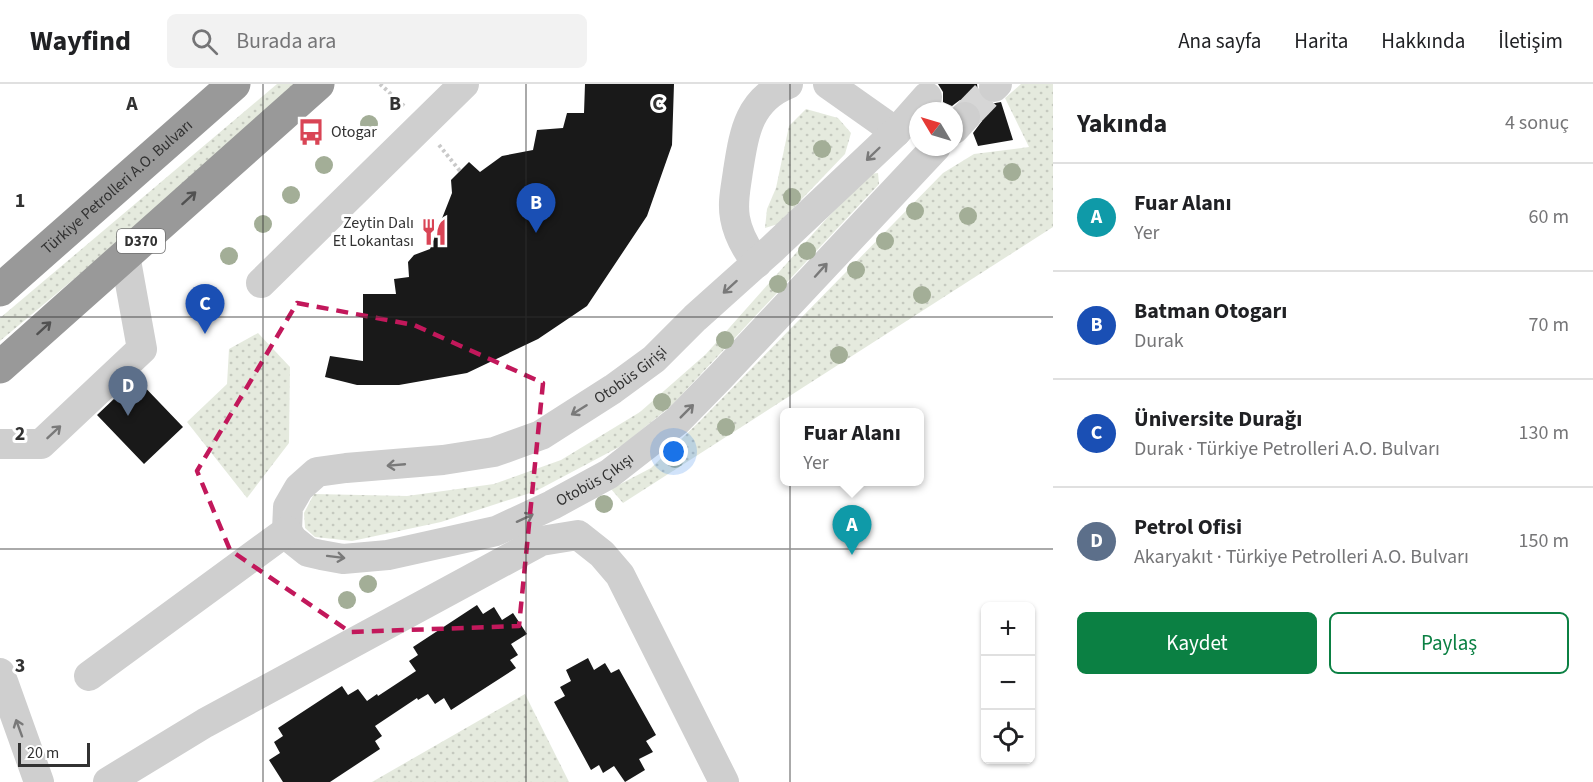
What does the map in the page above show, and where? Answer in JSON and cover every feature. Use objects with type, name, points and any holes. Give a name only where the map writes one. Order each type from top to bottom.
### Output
[{"type":"highway","name":"Türkiye Petrolleri A.O. Bulvarı","points":[[0,290],[234,84]]},
{"type":"highway","name":"D370","points":[[0,367],[318,84]]},
{"type":"street","points":[[261,283],[464,84]]},
{"type":"street","points":[[757,263],[743,242],[734,215],[734,199],[744,131],[759,104],[770,94],[788,84]]},
{"type":"street","points":[[828,84],[896,132]]},
{"type":"street","name":"Otobüs Girişi","points":[[287,531],[288,507],[299,488],[317,472],[443,460],[494,452],[541,435],[613,389],[654,359],[695,318],[896,132],[927,97]]},
{"type":"street","name":"Otobüs Çıkışı","points":[[287,531],[293,540],[308,552],[343,559],[388,555],[496,531],[552,505],[609,474],[677,421],[928,156]]},
{"type":"street","points":[[0,444],[41,444],[142,349],[125,255]]},
{"type":"street","points":[[89,676],[287,531]]},
{"type":"street","points":[[108,782],[205,723],[541,541],[578,535],[602,554],[620,575],[724,782]]},
{"type":"street","points":[[0,673],[39,782]]},
{"type":"highlighted area","points":[[297,303],[414,325],[543,383],[519,626],[350,632],[230,550],[197,471]]},
{"type":"shaded area","points":[[277,84],[297,84],[155,211],[0,341],[0,318]]},
{"type":"shaded area","points":[[1021,84],[1053,84],[1053,227],[623,503],[611,489],[651,468],[943,173],[974,154],[1029,147],[1005,98]]},
{"type":"shaded area","points":[[806,109],[838,118],[851,133],[845,154],[778,224],[765,228],[767,209],[776,188],[789,126]]},
{"type":"shaded area","points":[[878,173],[879,184],[672,405],[623,445],[536,491],[441,522],[352,541],[315,537],[305,528],[304,513],[314,494],[407,496],[494,484],[561,460],[640,412],[706,354],[828,217],[870,174]]},
{"type":"shaded area","points":[[258,333],[290,367],[289,443],[247,498],[187,422],[227,384],[229,349]]},
{"type":"shaded area","points":[[525,694],[569,782],[372,782]]},
{"type":"building","points":[[585,84],[674,84],[672,145],[647,216],[587,306],[538,339],[467,373],[399,385],[357,385],[325,377],[330,356],[363,361],[363,294],[396,294],[394,279],[409,277],[408,262],[414,255],[430,249],[452,193],[451,180],[469,162],[480,172],[502,156],[533,150],[537,130],[563,128],[567,113],[584,113]]},
{"type":"building","points":[[938,84],[977,84],[982,100],[990,104],[1001,102],[1013,140],[978,146],[973,133],[982,121],[981,111],[969,100],[943,102],[943,92]]},
{"type":"building","points":[[136,378],[183,427],[144,464],[97,415]]},
{"type":"building","points":[[477,605],[483,614],[494,607],[502,620],[513,613],[527,634],[511,644],[518,655],[510,660],[516,668],[451,710],[444,698],[435,704],[428,694],[418,700],[417,698],[375,726],[382,736],[375,741],[380,749],[330,782],[283,782],[269,760],[280,753],[274,742],[283,736],[278,728],[342,686],[348,695],[358,689],[367,701],[377,694],[378,696],[416,671],[409,661],[418,655],[413,647]]},
{"type":"building","points":[[588,658],[594,670],[605,663],[611,673],[619,669],[656,735],[646,741],[653,752],[639,759],[645,770],[625,782],[614,766],[603,773],[599,765],[591,770],[554,702],[565,696],[560,687],[571,681],[566,670]]},
{"type":"tunnel","points":[[965,117],[994,87]]},
{"type":"place","name":"Otogar","points":[[311,132]]},
{"type":"place","name":"Zeytin Dalı Et Lokantası","points":[[434,232]]},
{"type":"place","name":"Batman Otogarı","points":[[536,233]]},
{"type":"place","name":"Üniversite Durağı","points":[[205,334]]},
{"type":"place","name":"Petrol Ofisi","points":[[128,416]]},
{"type":"place","name":"Fuar Alanı","points":[[852,555]]}]
